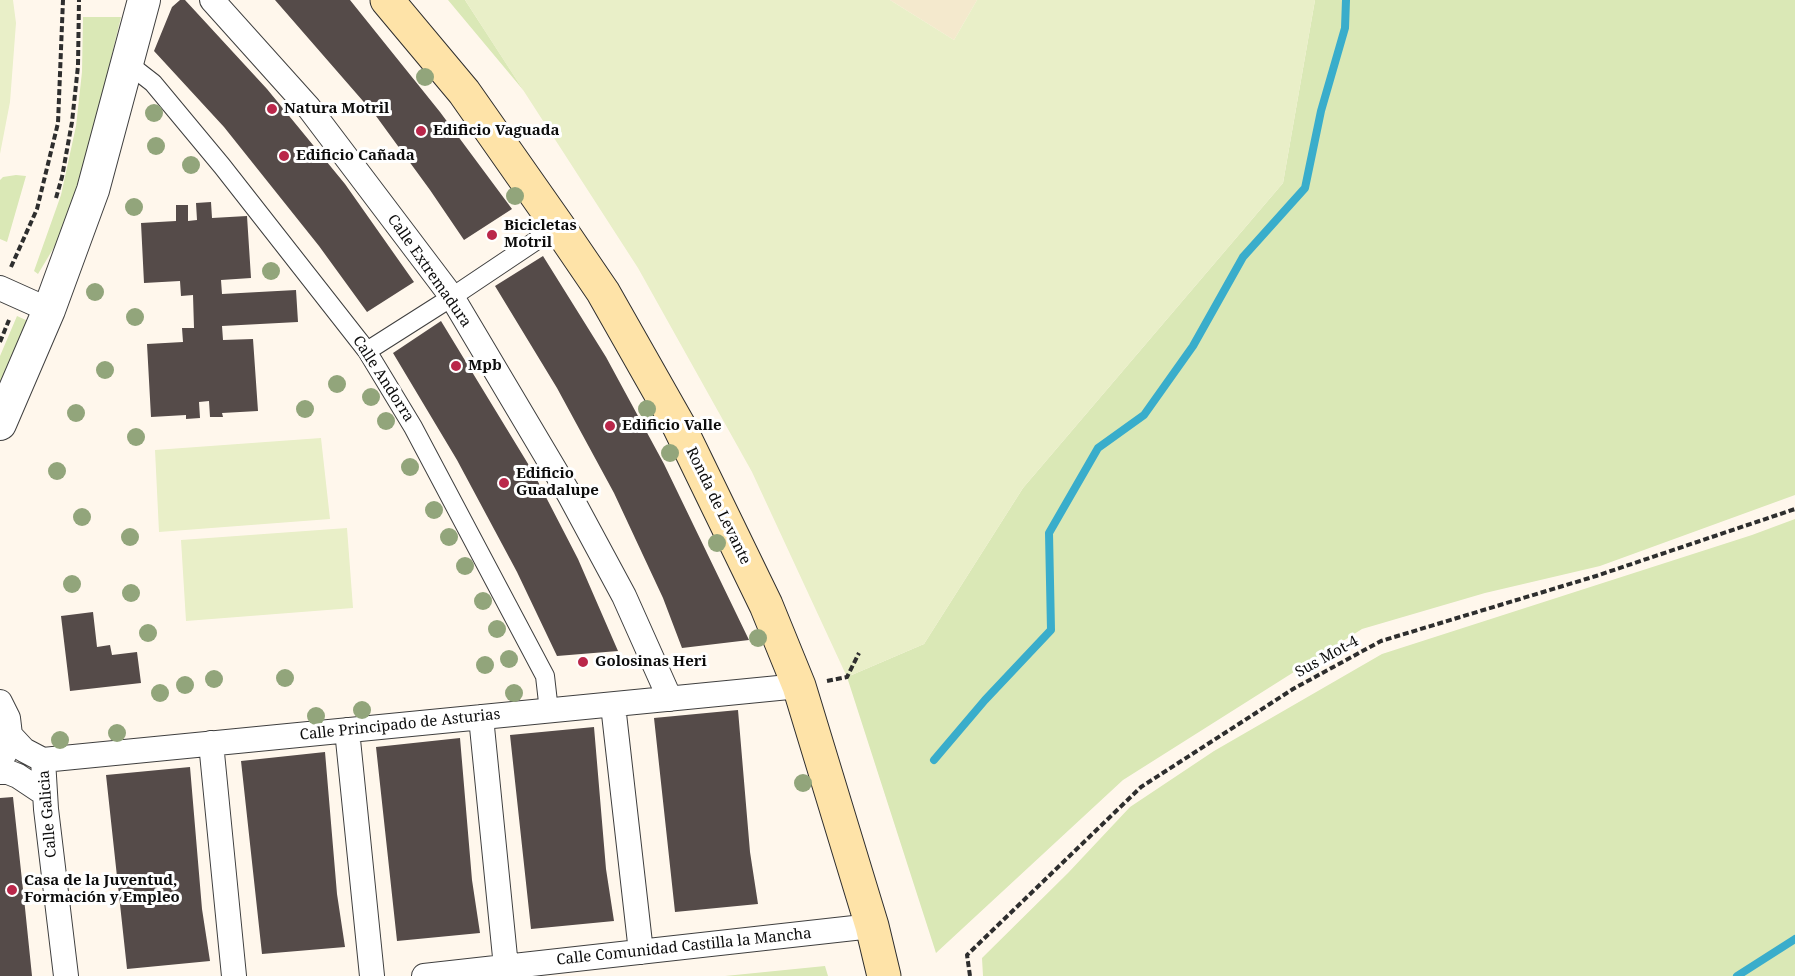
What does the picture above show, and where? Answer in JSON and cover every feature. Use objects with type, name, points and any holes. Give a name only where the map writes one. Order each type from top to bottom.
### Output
[{"type":"main road","name":"Ronda de Levante","points":[[387,0],[464,92],[558,226],[603,292],[679,426],[766,605],[799,687],[872,926],[884,976]]},
{"type":"street","points":[[0,424],[49,310],[93,190],[144,0]]},
{"type":"street","name":"Calle Extremadura","points":[[212,0],[309,108],[452,297],[569,494],[624,596],[670,699]]},
{"type":"street","name":"Calle Andorra","points":[[126,62],[160,91],[367,351],[413,427],[545,676],[549,711]]},
{"type":"street","points":[[367,351],[558,226]]},
{"type":"street","points":[[5,279],[49,310]]},
{"type":"street","name":"Calle Principado de Asturias","points":[[43,760],[799,687]]},
{"type":"street","points":[[0,702],[8,718],[10,735],[7,750],[0,760]]},
{"type":"street","points":[[613,705],[641,952]]},
{"type":"street","points":[[481,717],[506,967]]},
{"type":"street","points":[[347,730],[372,976]]},
{"type":"street","points":[[10,735],[24,750],[43,760]]},
{"type":"street","points":[[211,743],[234,976]]},
{"type":"street","name":"Calle Galicia","points":[[43,760],[66,976]]},
{"type":"street","points":[[0,772],[18,776],[45,794]]},
{"type":"street","name":"Calle Comunidad Castilla la Mancha","points":[[424,976],[872,926]]},
{"type":"path","points":[[5,279],[37,209],[58,123],[63,0]]},
{"type":"path","points":[[53,208],[62,177],[72,122],[78,66],[79,0]]},
{"type":"path","points":[[0,342],[13,311]]},
{"type":"path","name":"Sus Mot-4","points":[[970,976],[967,955],[1141,787],[1293,689],[1381,641],[1596,576],[1795,509]]},
{"type":"path","points":[[799,687],[847,677],[859,653]]},
{"type":"shaded area","points":[[890,0],[977,0],[954,40]]},
{"type":"green space","points":[[0,0],[13,0],[16,23],[10,102],[0,154]]},
{"type":"green space","points":[[448,0],[465,0],[524,91]]},
{"type":"green space","points":[[465,0],[890,0],[954,40],[977,0],[1315,0],[1283,183],[1023,488],[924,644],[847,677],[752,472],[638,268]]},
{"type":"green space","points":[[1315,0],[1795,0],[1795,495],[1600,566],[1485,593],[1362,629],[1123,780],[936,953],[847,677],[924,644],[1023,488],[1283,183]]},
{"type":"green space","points":[[83,17],[121,17],[96,121],[75,195],[56,244],[38,274],[34,271],[61,195],[76,126],[82,72]]},
{"type":"green space","points":[[26,176],[7,242],[0,239],[0,180],[3,177]]},
{"type":"green space","points":[[17,316],[28,321],[0,386],[0,356]]},
{"type":"green space","points":[[321,438],[330,519],[159,532],[155,450]]},
{"type":"green space","points":[[1795,519],[1795,976],[983,976],[982,958],[1068,873],[1130,807],[1214,751],[1382,654],[1752,535]]},
{"type":"green space","points":[[347,528],[353,608],[186,621],[181,540]]},
{"type":"green space","points":[[825,966],[828,976],[725,976]]},
{"type":"building","name":"Edificio Cañada","points":[[180,0],[185,0],[267,89],[345,184],[414,282],[367,312],[319,246],[224,127],[154,51],[172,7]]},
{"type":"building","name":"Edificio Vaguada","points":[[275,0],[350,0],[440,112],[512,209],[464,240],[376,116]]},
{"type":"building","points":[[211,202],[212,218],[247,216],[251,278],[221,280],[222,294],[296,290],[298,322],[222,326],[223,340],[253,339],[258,411],[222,413],[223,417],[210,417],[209,401],[199,402],[200,418],[186,419],[186,415],[151,417],[147,344],[183,342],[182,328],[194,328],[193,295],[181,296],[180,281],[144,283],[141,223],[176,221],[176,205],[188,205],[188,221],[197,220],[196,203]]},
{"type":"building","name":"Edificio Valle","points":[[543,256],[606,357],[664,464],[749,640],[682,648],[663,598],[614,493],[557,388],[495,286]]},
{"type":"building","name":"Edificio Guadalupe","points":[[441,321],[533,472],[578,559],[618,651],[557,656],[517,572],[457,460],[393,353]]},
{"type":"building","points":[[93,612],[97,647],[110,645],[112,655],[137,652],[141,683],[70,691],[61,616]]},
{"type":"building","points":[[738,710],[750,852],[758,904],[675,912],[654,718]]},
{"type":"building","points":[[594,727],[606,869],[614,921],[531,929],[510,735]]},
{"type":"building","points":[[460,738],[472,880],[480,933],[397,941],[376,747]]},
{"type":"building","points":[[325,752],[337,894],[345,947],[262,954],[241,761]]},
{"type":"building","points":[[190,767],[202,909],[210,961],[127,969],[106,775]]},
{"type":"building","name":"Casa de la Juventud, Formación y Empleo","points":[[13,797],[32,976],[0,976],[0,798]]},
{"type":"waterway","points":[[934,760],[985,700],[1051,630],[1049,533],[1098,448],[1144,415],[1193,346],[1243,257],[1305,188],[1321,111],[1345,28],[1346,0]]},
{"type":"waterway","points":[[1737,976],[1795,939]]},
{"type":"place","name":"Natura Motril","points":[[272,109]]},
{"type":"place","name":"Edificio Vaguada","points":[[421,131]]},
{"type":"place","name":"Edificio Cañada","points":[[284,156]]},
{"type":"place","name":"Bicicletas Motril","points":[[492,235]]},
{"type":"place","name":"Mpb","points":[[456,366]]},
{"type":"place","name":"Edificio Valle","points":[[610,426]]},
{"type":"place","name":"Edificio Guadalupe","points":[[504,483]]},
{"type":"place","name":"Golosinas Heri","points":[[583,662]]},
{"type":"place","name":"Casa de la Juventud, Formación y Empleo","points":[[12,890]]}]
